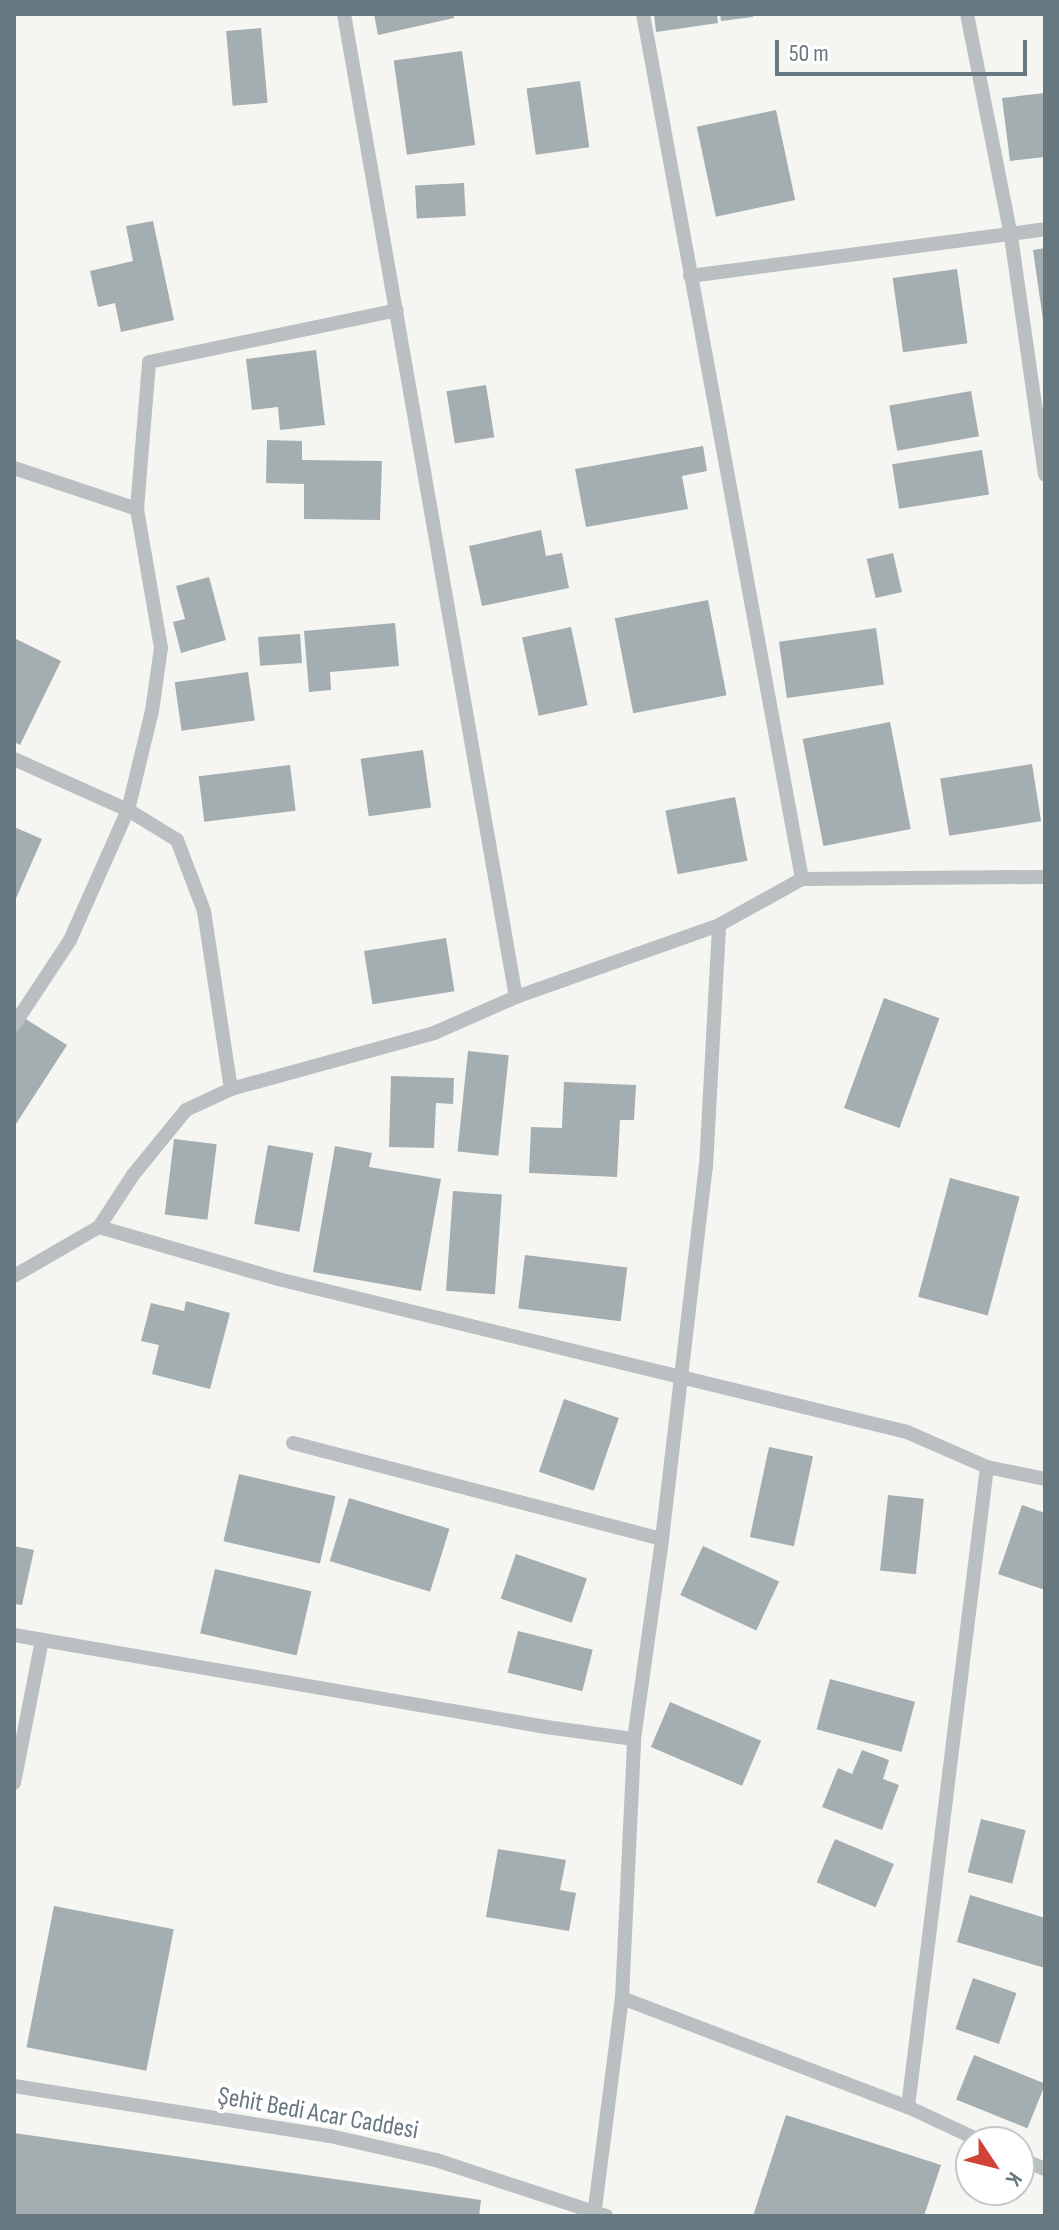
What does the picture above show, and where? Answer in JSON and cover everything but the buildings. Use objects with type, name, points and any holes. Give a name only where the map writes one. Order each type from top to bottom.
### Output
[{"type":"street","points":[[344,14],[516,997]]},
{"type":"street","points":[[643,14],[802,879]]},
{"type":"street","points":[[967,14],[1011,236],[1045,475]]},
{"type":"street","points":[[690,276],[1011,236],[1045,229]]},
{"type":"street","points":[[14,1025],[70,940],[128,810],[152,711],[161,648],[137,509],[149,362],[397,310]]},
{"type":"street","points":[[14,468],[137,509]]},
{"type":"street","points":[[14,759],[128,810],[177,840],[204,911],[231,1089]]},
{"type":"street","points":[[14,1276],[99,1227],[133,1175],[186,1110],[231,1089],[434,1033],[516,997],[719,925],[802,879],[1045,877]]},
{"type":"street","points":[[599,2215],[622,1998],[634,1739],[662,1539],[706,1167],[719,925]]},
{"type":"street","points":[[99,1227],[278,1279],[907,1432],[987,1467],[1045,1479]]},
{"type":"street","points":[[293,1443],[662,1539]]},
{"type":"street","points":[[908,2107],[934,1917],[987,1467]]},
{"type":"street","points":[[14,1635],[546,1727],[634,1739]]},
{"type":"street","points":[[14,1783],[42,1640]]},
{"type":"street","points":[[622,1998],[908,2107],[955,2129]]},
{"type":"street","name":"Şehit Bedi Acar Caddesi","points":[[14,2086],[330,2136],[436,2160],[599,2215]]}]
